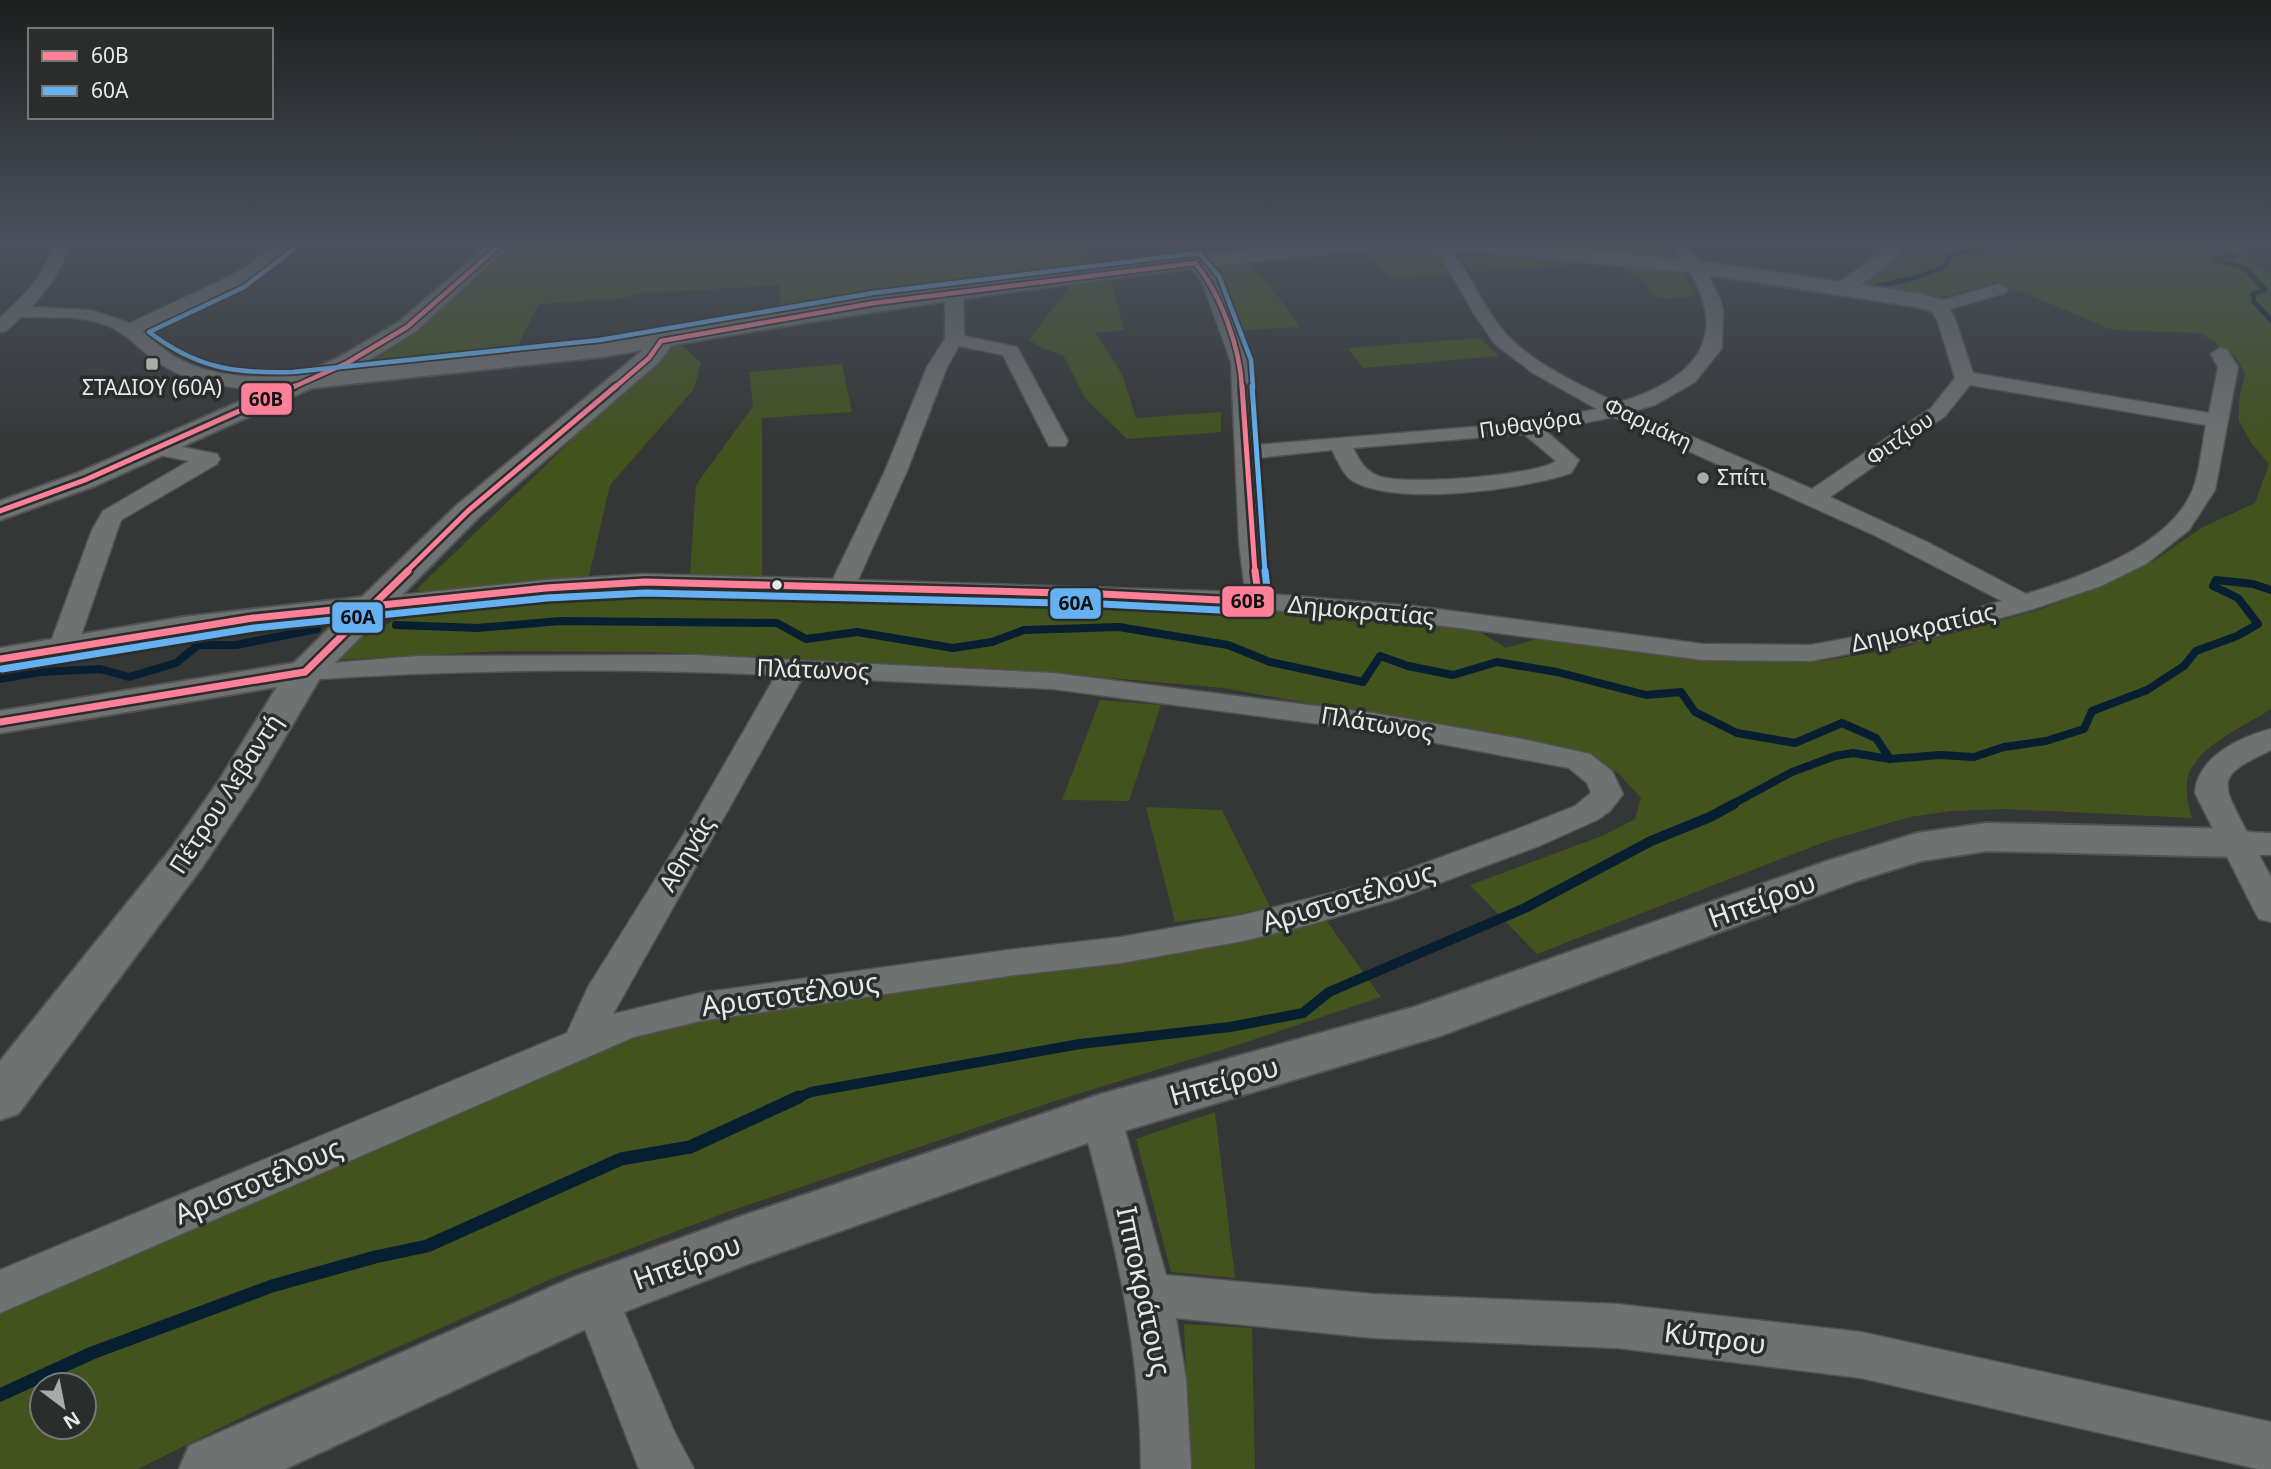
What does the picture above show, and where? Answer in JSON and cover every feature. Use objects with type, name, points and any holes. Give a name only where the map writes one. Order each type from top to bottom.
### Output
[{"type":"street","points":[[0,327],[19,310]]},
{"type":"street","points":[[129,330],[172,310]]},
{"type":"street","points":[[0,511],[85,480],[356,359],[407,327],[427,310]]},
{"type":"street","points":[[17,312],[97,317],[113,321],[129,330],[161,356],[193,373],[260,382],[308,381],[524,360],[661,341],[837,310]]},
{"type":"street","points":[[841,589],[896,471],[937,367],[954,339],[955,310]]},
{"type":"street","points":[[1221,310],[1241,362],[1251,542],[1259,602]]},
{"type":"street","name":"Φαρμάκη","points":[[1482,310],[1508,346],[1617,411],[1900,538],[2024,603]]},
{"type":"street","name":"Πυθαγόρα","points":[[1247,452],[1527,426],[1617,411],[1674,389],[1700,369],[1709,358],[1717,337],[1718,324],[1714,310]]},
{"type":"street","points":[[1941,310],[1958,366],[1965,379],[2218,421]]},
{"type":"street","points":[[954,339],[1010,351],[1057,441]]},
{"type":"street","name":"Πέτρου Λεβαντή","points":[[0,1099],[188,856],[235,788],[305,672],[458,521],[649,358],[661,341]]},
{"type":"street","name":"Δημοκρατίας","points":[[0,659],[222,622],[546,588],[645,582],[1101,594],[1259,602],[1455,619],[1703,652],[1811,653],[1922,632],[2024,603],[2092,581],[2137,559],[2181,525],[2204,490],[2228,367],[2220,354]]},
{"type":"street","name":"Φιτζίου","points":[[1814,498],[1938,412],[1965,379]]},
{"type":"street","points":[[1339,444],[1358,474],[1389,488],[1414,488],[1519,477],[1563,468],[1568,460],[1527,426]]},
{"type":"street","points":[[62,648],[111,516],[209,459],[157,449]]},
{"type":"street","name":"Πλάτωνος","points":[[0,722],[305,672],[457,664],[693,663],[1053,681],[1373,722],[1522,748],[1578,761],[1601,778],[1607,794]]},
{"type":"street","name":"Αθηνάς","points":[[583,1040],[601,997],[709,819],[793,670]]},
{"type":"street","points":[[2271,738],[2231,761],[2212,776],[2211,793],[2254,844],[2271,910]]},
{"type":"street","name":"Αριστοτέλους","points":[[0,1292],[583,1040],[634,1021],[690,1009],[1008,963],[1121,950],[1308,913],[1382,892],[1527,838],[1586,813],[1607,794]]},
{"type":"street","name":"Ηπείρου","points":[[212,1469],[430,1368],[595,1296],[739,1242],[1101,1116],[1423,1023],[1842,871],[1917,847],[1987,837],[2254,844]]},
{"type":"street","name":"Ιπποκράτους","points":[[1101,1116],[1149,1294],[1165,1394],[1166,1469]]},
{"type":"street","name":"Κύπρου","points":[[1149,1294],[1373,1316],[1618,1326],[1861,1355],[2271,1447]]},
{"type":"street","points":[[595,1296],[656,1448],[669,1469]]},
{"type":"green space","points":[[440,310],[536,310],[513,355],[364,367],[405,340]]},
{"type":"green space","points":[[781,310],[819,310],[781,315]]},
{"type":"green space","points":[[1052,310],[1118,310],[1124,330],[1095,333],[1122,374],[1136,418],[1221,412],[1221,432],[1127,439],[1085,398],[1063,355],[1043,349],[1029,340]]},
{"type":"green space","points":[[1236,310],[1287,310],[1300,327],[1240,330]]},
{"type":"green space","points":[[2064,310],[2271,310],[2271,709],[2216,742],[2198,759],[2187,781],[2192,818],[2005,809],[1951,811],[1910,817],[1827,841],[1537,954],[1470,885],[1602,836],[1635,819],[1641,798],[1618,773],[1590,757],[1527,742],[1223,688],[1019,670],[653,652],[504,651],[333,660],[384,625],[427,610],[506,599],[632,593],[1279,610],[1453,624],[1474,629],[1506,648],[1543,637],[1734,661],[1822,661],[1900,648],[2038,610],[2105,585],[2154,561],[2201,528],[2255,503],[2269,464],[2252,444],[2239,421],[2239,400],[2245,374],[2236,357],[2201,333],[2113,330]]},
{"type":"green space","points":[[1479,338],[1499,356],[1363,368],[1348,348]]},
{"type":"green space","points":[[677,344],[701,363],[694,389],[610,485],[589,576],[495,584],[432,594],[416,590],[634,380]]},
{"type":"green space","points":[[842,364],[852,412],[762,418],[762,578],[690,574],[696,485],[753,406],[749,372]]},
{"type":"green space","points":[[1100,700],[1161,705],[1129,801],[1062,800]]},
{"type":"green space","points":[[1146,807],[1222,810],[1270,907],[1234,915],[1175,922]]},
{"type":"green space","points":[[1326,920],[1381,997],[1241,1044],[1058,1100],[730,1211],[558,1276],[263,1407],[138,1469],[0,1469],[0,1312],[610,1044],[674,1023],[1287,930]]},
{"type":"green space","points":[[1215,1112],[1235,1278],[1171,1272],[1136,1139]]},
{"type":"green space","points":[[1184,1324],[1252,1328],[1255,1469],[1189,1469]]},
{"type":"waterway","points":[[2261,310],[2271,320]]},
{"type":"waterway","points":[[1890,759],[1940,755],[1974,757],[2004,747],[2046,741],[2084,729],[2092,711],[2147,690],[2184,666],[2196,651],[2237,636],[2258,624],[2238,598],[2213,586],[2216,580],[2253,584],[2271,590]]},
{"type":"waterway","points":[[396,625],[477,628],[561,621],[777,623],[806,639],[857,632],[953,648],[992,642],[1024,630],[1119,627],[1228,645],[1270,662],[1363,682],[1380,656],[1408,666],[1453,675],[1497,662],[1557,672],[1646,695],[1681,692],[1695,712],[1737,733],[1795,743],[1842,723],[1876,738],[1890,759]]},
{"type":"waterway","points":[[0,679],[40,672],[100,669],[129,677],[176,663],[198,645],[236,645],[317,629]]},
{"type":"waterway","points":[[1731,805],[1792,772],[1835,756],[1853,753],[1890,759]]},
{"type":"waterway","points":[[795,1099],[811,1092],[1080,1044],[1230,1027],[1303,1013],[1329,992],[1525,908],[1651,841],[1710,817],[1734,804]]},
{"type":"waterway","points":[[0,1395],[92,1353],[272,1286],[375,1257],[427,1246],[621,1159],[690,1147],[799,1097]]},
{"type":"transit line","name":"60Α","points":[[199,310],[149,332],[182,355],[216,367],[234,371],[293,372],[600,340],[777,310]]},
{"type":"transit line","name":"60Β","points":[[0,511],[85,480],[347,363],[407,327],[427,310]]},
{"type":"transit line","name":"60Β","points":[[837,310],[661,341],[649,358],[468,511],[372,606],[546,588],[645,582],[1102,594],[1259,602],[1251,542],[1241,362],[1221,310]]},
{"type":"transit line","name":"60Α","points":[[2,669],[254,628],[547,598],[645,593],[1102,604],[1258,612],[1269,606],[1261,541],[1251,360],[1232,310]]},
{"type":"transit line","name":"60Β","points":[[0,659],[253,618],[372,606]]},
{"type":"transit line","name":"60Β","points":[[0,722],[305,672],[372,606]]},
{"type":"place","name":"ΣΤΑΔΙΟΥ (60A)","points":[[152,364]]},
{"type":"place","name":"Σπίτι","points":[[1703,478]]}]
